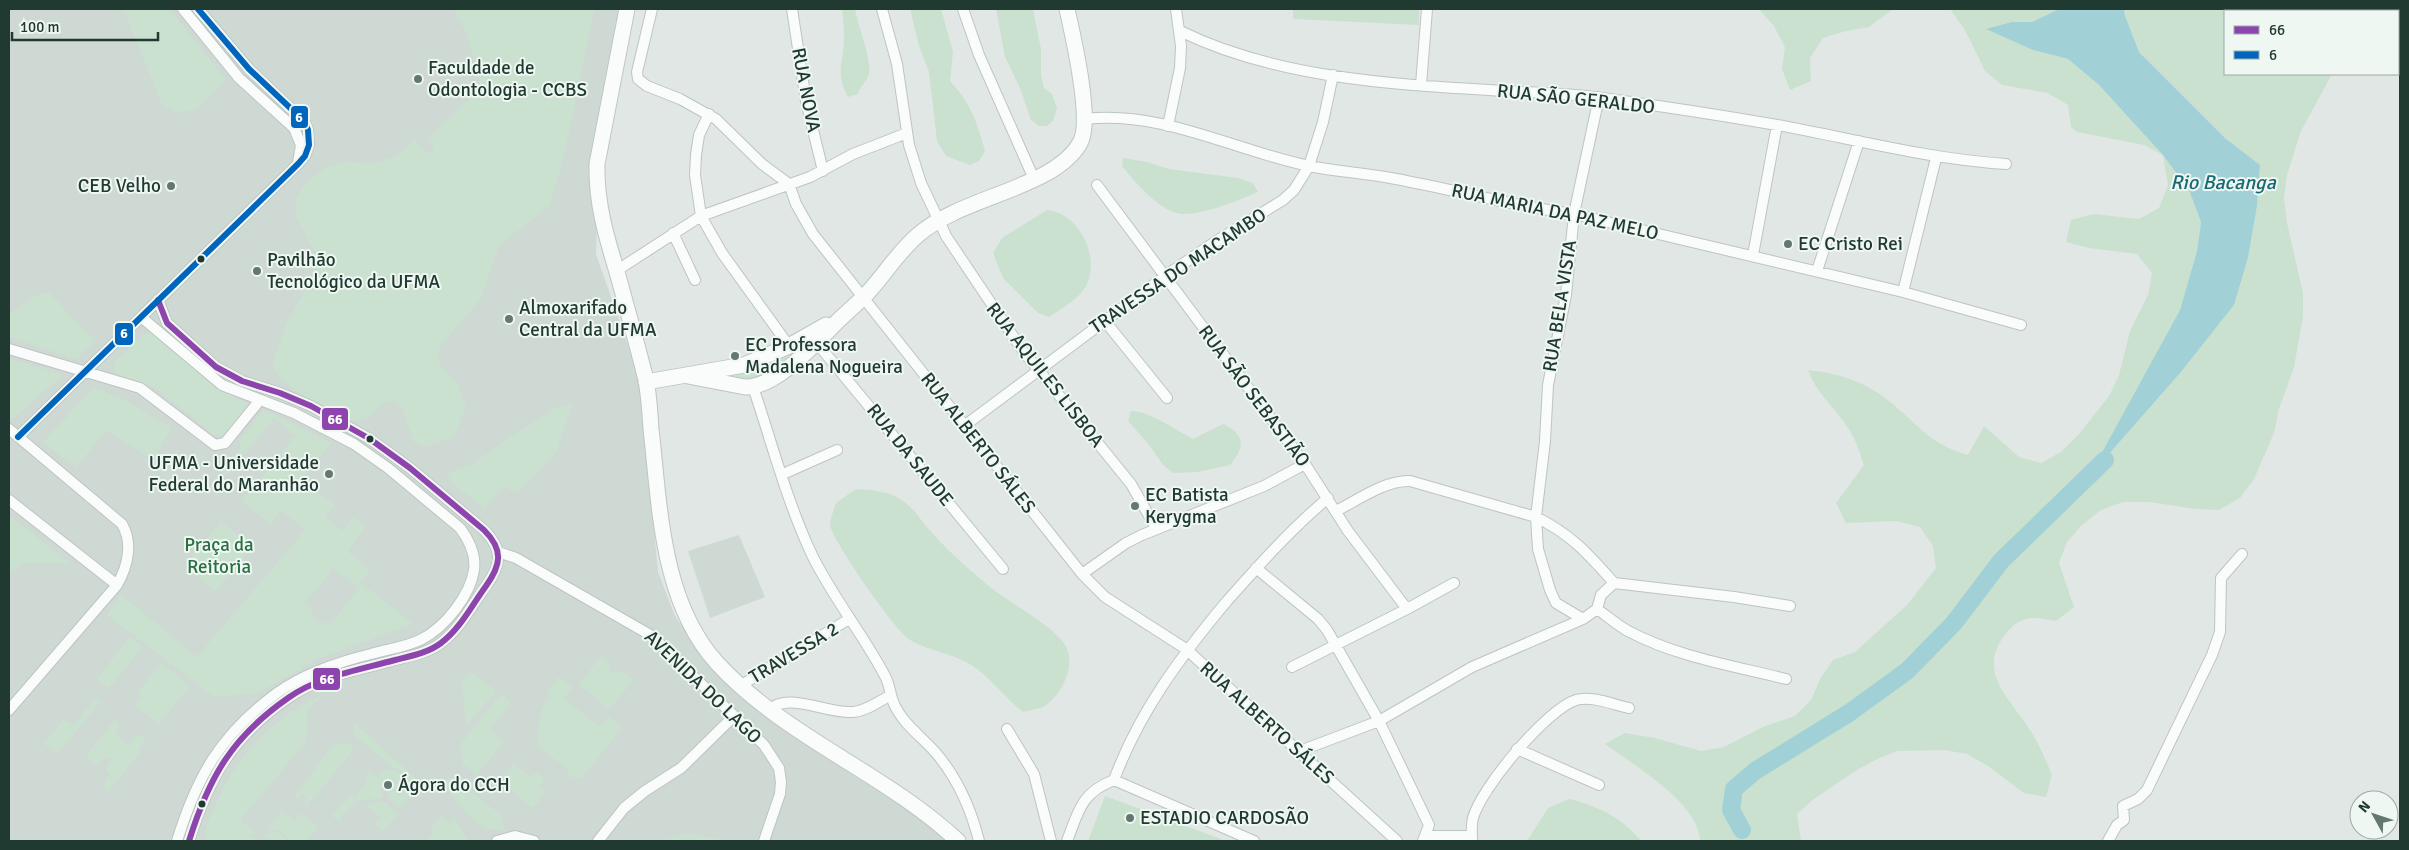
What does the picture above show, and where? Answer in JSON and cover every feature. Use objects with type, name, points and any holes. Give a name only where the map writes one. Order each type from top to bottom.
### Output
[{"type":"main road","points":[[627,9],[597,164],[601,219],[646,382],[665,549],[672,581],[683,608],[702,642],[715,661],[740,686],[769,710],[907,800],[958,841]]},
{"type":"main road","points":[[688,376],[753,387],[770,380],[816,342],[864,297],[909,243],[937,220],[965,206],[1034,179],[1060,164],[1082,140],[1085,119],[1067,9]]},
{"type":"main road","points":[[646,382],[744,365],[789,346],[849,311]]},
{"type":"street","points":[[183,9],[239,78],[294,128],[301,145],[298,164]]},
{"type":"street","points":[[18,437],[305,156],[309,145],[308,130],[305,122],[249,69],[198,9]]},
{"type":"street","name":"RUA ALBERTO SÁLES","points":[[652,9],[637,72],[638,79],[647,86],[680,99],[709,114],[762,164],[788,184],[796,204],[813,234],[1082,574],[1105,597],[1186,649],[1397,841]]},
{"type":"street","name":"RUA NOVA","points":[[792,9],[806,101],[823,171]]},
{"type":"street","name":"RUA AQUILES LISBOA","points":[[882,9],[897,64],[907,133],[921,183],[937,220],[994,310],[1037,369],[1131,484],[1156,528]]},
{"type":"street","points":[[963,9],[979,55],[1034,179]]},
{"type":"street","points":[[1168,126],[1180,68],[1180,31],[1176,9]]},
{"type":"street","points":[[1421,85],[1427,9]]},
{"type":"street","name":"RUA SÃO GERALDO","points":[[1180,31],[1206,43],[1251,58],[1333,76],[1421,85],[1599,97],[1777,125],[1936,158],[2006,164]]},
{"type":"street","name":"TRAVESSA DO MACAMBO","points":[[964,426],[1037,369],[1165,276],[1283,200],[1294,190],[1309,166],[1323,122],[1333,76]]},
{"type":"street","name":"RUA BELA VISTA","points":[[1583,619],[1556,603],[1550,590],[1538,549],[1536,517],[1545,441],[1548,385],[1566,295],[1574,214],[1599,97]]},
{"type":"street","points":[[709,114],[699,135],[696,155],[695,175],[701,216],[722,253],[789,346]]},
{"type":"street","name":"RUA MARIA DA PAZ MELO","points":[[1085,119],[1118,117],[1168,126],[1309,166],[1393,178],[1532,209],[1574,214],[1754,255],[1903,292],[2021,325]]},
{"type":"street","points":[[1754,255],[1777,125]]},
{"type":"street","points":[[616,271],[701,216],[823,171],[853,154],[907,133]]},
{"type":"street","points":[[1817,271],[1859,142]]},
{"type":"street","points":[[1903,292],[1936,158]]},
{"type":"street","name":"RUA SÃO SEBASTIÃO","points":[[1097,185],[1305,464],[1375,568],[1407,609]]},
{"type":"street","points":[[673,233],[695,280]]},
{"type":"street","points":[[141,317],[210,377],[235,392],[294,413],[332,431],[388,468],[460,528],[471,547],[474,570],[465,594],[451,614],[429,634],[411,644],[344,661],[312,673],[279,692],[250,716],[228,739],[206,769],[198,784],[178,838],[190,841],[201,803],[217,769],[253,726],[289,697],[314,684],[416,655],[442,643],[459,624],[493,577],[498,552],[492,538],[484,530],[410,468],[370,440],[296,399],[242,381],[216,366],[173,329],[163,317],[158,300]]},
{"type":"street","points":[[1104,320],[1167,398]]},
{"type":"street","name":"RUA DA SAUDE","points":[[816,342],[1004,569]]},
{"type":"street","points":[[9,349],[146,392],[215,445],[225,443],[260,400]]},
{"type":"street","points":[[235,392],[242,381]]},
{"type":"street","points":[[753,387],[798,523],[813,557],[849,620],[885,676],[901,716],[936,754],[958,785],[969,808],[979,841]]},
{"type":"street","points":[[9,429],[122,524],[128,534],[124,571],[117,585],[9,710]]},
{"type":"street","points":[[783,474],[837,450]]},
{"type":"street","points":[[1082,574],[1126,543],[1156,528],[1264,486],[1305,464]]},
{"type":"street","points":[[1336,511],[1400,480],[1410,481],[1536,517],[1578,543],[1614,583],[1734,597],[1790,606]]},
{"type":"street","points":[[1067,841],[1082,802],[1087,795],[1094,789],[1114,780],[1125,749],[1142,718],[1186,649],[1256,568],[1297,525],[1328,498]]},
{"type":"street","points":[[9,500],[117,585]]},
{"type":"street","name":"AVENIDA DO LAGO","points":[[498,552],[516,558],[652,636],[764,745],[779,768],[781,782],[780,794],[764,841]]},
{"type":"street","points":[[2108,841],[2117,825],[2124,820],[2123,806],[2144,794],[2177,732],[2220,632],[2221,578],[2242,554]]},
{"type":"street","points":[[1256,568],[1318,619],[1335,645],[1379,721],[1429,825],[1424,839],[1472,839],[1473,818],[1487,790],[1517,749],[1564,706],[1576,700],[1586,699],[1629,708]]},
{"type":"street","points":[[1292,667],[1454,583]]},
{"type":"street","points":[[1300,751],[1379,721],[1472,667],[1583,619],[1597,609],[1602,595],[1614,583]]},
{"type":"street","points":[[1597,609],[1628,630],[1676,651],[1786,679]]},
{"type":"street","name":"TRAVESSA 2","points":[[740,686],[849,620]]},
{"type":"street","points":[[769,710],[786,702],[854,712],[891,695]]},
{"type":"street","points":[[598,841],[624,808],[645,791],[681,768],[734,716]]},
{"type":"street","points":[[1006,729],[1034,774],[1051,841]]},
{"type":"street","points":[[1517,749],[1599,785]]},
{"type":"street","points":[[1114,780],[1240,838],[1254,841]]},
{"type":"street","points":[[497,841],[515,836],[534,841]]},
{"type":"shaded area","name":"UFMA - Universidade Federal do Maranhão","points":[[9,9],[621,9],[599,149],[596,254],[639,377],[658,572],[675,616],[699,650],[951,841],[9,841]]},
{"type":"shaded area","points":[[739,535],[765,597],[710,618],[688,551]]},
{"type":"green space","points":[[125,9],[169,9],[226,80],[197,109],[177,113],[162,104],[124,11]]},
{"type":"green space","points":[[453,9],[594,9],[563,160],[549,206],[499,245],[481,298],[442,343],[438,353],[439,364],[458,385],[466,407],[454,436],[426,447],[414,442],[402,408],[395,401],[386,402],[368,417],[354,421],[297,392],[287,384],[272,365],[287,323],[312,278],[315,252],[296,216],[296,198],[306,183],[324,169],[345,162],[372,164],[397,156],[414,140],[428,154],[435,147],[427,139],[481,88],[467,34]]},
{"type":"green space","points":[[842,9],[855,9],[867,52],[869,68],[868,77],[858,94],[848,97],[841,75],[844,40]]},
{"type":"green space","points":[[910,9],[941,9],[953,52],[950,81],[972,113],[985,151],[979,161],[970,165],[946,156],[937,141],[929,72],[919,46]]},
{"type":"green space","points":[[996,9],[1033,9],[1041,49],[1041,76],[1044,88],[1052,94],[1057,108],[1053,121],[1047,126],[1039,126],[1031,120],[1020,88],[1005,57]]},
{"type":"green space","points":[[1293,9],[1419,9],[1419,25],[1293,19]]},
{"type":"green space","points":[[1759,9],[1893,9],[1869,27],[1823,38],[1810,58],[1811,81],[1790,90],[1782,69],[1785,47],[1774,26]]},
{"type":"green space","points":[[1950,9],[2059,9],[2032,22],[2012,22],[2033,50],[2068,59],[2099,85],[2163,154],[2189,190],[2201,222],[2197,251],[2180,310],[2090,476],[2181,372],[2234,305],[2248,258],[2257,206],[2260,165],[2225,138],[2139,52],[2124,13],[2125,9],[2392,9],[2224,10],[2224,75],[2331,75],[2301,131],[2287,175],[2284,198],[2287,223],[2303,293],[2303,317],[2294,367],[2279,409],[2274,433],[2254,479],[2240,498],[2219,510],[2195,509],[2149,502],[2123,502],[2101,510],[2082,525],[2067,542],[2059,563],[2074,607],[2056,621],[2030,618],[2018,622],[2007,632],[1998,646],[1994,660],[1995,673],[1999,685],[2035,738],[2052,775],[2046,797],[2024,793],[1988,766],[1967,754],[1944,750],[1897,751],[1875,760],[1854,772],[1814,799],[1797,814],[1801,841],[1701,841],[1695,823],[1679,801],[1668,790],[1605,744],[1625,733],[1655,738],[1701,751],[1724,747],[1765,726],[1795,716],[1811,700],[1820,679],[1833,660],[1855,652],[1907,605],[1936,568],[1933,546],[1920,527],[1897,521],[1846,523],[1836,503],[1864,465],[1851,432],[1819,391],[1808,370],[1820,371],[1853,380],[1874,390],[1893,404],[1926,434],[1955,450],[1968,455],[1984,426],[2019,457],[2041,463],[2061,452],[2079,434],[2109,396],[2119,375],[2130,331],[2148,295],[2152,273],[2137,254],[2089,248],[2066,242],[2071,220],[2093,214],[2139,219],[2159,208],[2168,185],[2163,155],[2144,145],[2077,132],[2071,127],[2068,105],[2048,93],[2002,85],[1985,71],[1965,30]]},
{"type":"green space","points":[[1123,158],[1147,162],[1169,169],[1238,178],[1253,183],[1258,192],[1202,212],[1176,213],[1158,203],[1142,188],[1122,166]]},
{"type":"green space","points":[[1047,210],[1069,219],[1077,227],[1084,238],[1091,261],[1090,273],[1084,289],[1070,303],[1049,317],[1038,313],[1003,278],[993,253],[1002,238]]},
{"type":"green space","points":[[49,293],[95,341],[76,359],[9,337],[9,314],[39,294]]},
{"type":"green space","points":[[150,332],[214,386],[248,404],[225,435],[214,435],[154,387],[116,375],[114,363],[144,334]]},
{"type":"green space","points":[[800,342],[803,350],[759,378],[742,379],[729,377]]},
{"type":"green space","points":[[9,358],[63,375],[11,420],[9,418]]},
{"type":"green space","points":[[94,388],[127,401],[171,428],[154,460],[106,430],[76,467],[43,442]]},
{"type":"green space","points":[[572,404],[557,451],[518,493],[504,487],[484,508],[453,484],[447,476],[456,470],[471,465],[556,408]]},
{"type":"green space","points":[[267,411],[331,443],[301,480],[335,505],[325,517],[342,531],[354,517],[365,526],[348,552],[370,570],[358,586],[333,569],[305,603],[312,609],[315,620],[321,623],[332,623],[362,584],[413,624],[318,658],[257,694],[213,696],[107,615],[121,595],[197,657],[305,530],[281,510],[270,524],[242,501],[295,436],[274,418],[227,475],[218,470],[220,461],[232,458],[241,448],[240,440],[262,412]]},
{"type":"green space","points":[[1131,411],[1147,414],[1193,439],[1223,424],[1231,428],[1239,437],[1241,442],[1238,453],[1230,465],[1197,472],[1173,473],[1163,465],[1150,446],[1128,421]]},
{"type":"green space","points":[[856,489],[887,493],[903,501],[968,569],[990,587],[1052,630],[1060,638],[1068,653],[1068,670],[1062,687],[1051,701],[1043,707],[1023,712],[973,666],[958,658],[918,644],[902,633],[852,566],[833,534],[830,525],[836,503]]},
{"type":"green space","points":[[9,516],[70,563],[24,563],[9,574]]},
{"type":"green space","name":"Praça da Reitoria","points":[[221,522],[252,547],[215,591],[189,569],[192,556]]},
{"type":"green space","points":[[130,637],[142,647],[109,688],[97,679]]},
{"type":"green space","points":[[601,657],[608,661],[612,672],[622,672],[634,680],[609,709],[579,684]]},
{"type":"green space","points":[[161,663],[190,686],[158,724],[135,705],[142,696],[138,692]]},
{"type":"green space","points":[[471,672],[496,691],[466,725],[462,683]]},
{"type":"green space","points":[[559,677],[572,687],[563,699],[599,726],[609,717],[622,728],[581,779],[569,776],[566,768],[538,746],[541,712],[551,695],[547,691]]},
{"type":"green space","points":[[501,694],[511,703],[490,730],[504,741],[477,775],[463,764],[460,745]]},
{"type":"green space","points":[[323,695],[307,711],[307,740],[240,821],[255,832],[251,836],[259,841],[207,841],[206,829],[210,817],[233,772],[244,756],[257,741],[287,715]]},
{"type":"green space","points":[[97,697],[101,701],[58,753],[44,744],[63,720],[74,725]]},
{"type":"green space","points":[[114,721],[120,726],[114,733],[128,745],[138,734],[146,740],[138,750],[140,752],[108,792],[103,787],[105,787],[105,782],[110,773],[106,770],[111,759],[104,757],[97,765],[86,756]]},
{"type":"green space","points":[[353,722],[421,783],[400,808],[388,798],[389,792],[384,790],[383,781],[377,776],[388,769],[395,770],[402,775],[405,778],[404,790],[400,795],[395,790],[390,792],[394,792],[400,797],[406,789],[406,777],[401,771],[388,766],[390,764],[354,735]]},
{"type":"green space","points":[[349,743],[354,749],[307,806],[303,803],[307,798],[302,794],[298,799],[295,796],[331,747],[337,746],[337,744]]},
{"type":"green space","points":[[514,764],[531,777],[536,772],[545,780],[539,787],[546,792],[533,808],[500,781]]},
{"type":"green space","points":[[370,771],[382,781],[382,798],[355,801],[339,821],[332,816],[350,795],[355,798],[368,781],[364,778]]},
{"type":"green space","points":[[451,777],[500,814],[505,830],[488,829],[475,822],[440,782]]},
{"type":"green space","name":"ESTADIO CARDOSÃO","points":[[1105,796],[1221,839],[1220,841],[1088,841]]},
{"type":"green space","points":[[1569,799],[1600,809],[1618,819],[1641,841],[1527,841],[1548,808]]},
{"type":"green space","points":[[384,802],[398,813],[383,831],[375,825],[381,817],[364,804]]},
{"type":"green space","points":[[282,811],[294,820],[301,813],[318,827],[307,841],[292,841],[278,830],[267,831]]},
{"type":"green space","points":[[441,816],[449,823],[454,818],[468,841],[428,841],[434,833],[431,829]]},
{"type":"green space","points":[[278,832],[289,841],[271,841],[265,836],[268,833]]},
{"type":"green space","points":[[684,833],[724,840],[726,841],[664,841]]},
{"type":"water","name":"Rio Bacanga","points":[[2059,9],[2125,9],[2124,13],[2139,52],[2225,138],[2260,165],[2257,206],[2248,258],[2234,305],[2181,372],[2088,478],[2180,310],[2197,251],[2201,222],[2189,190],[2163,155],[2099,85],[2068,59],[2033,50],[1986,29],[2012,22],[2032,22]]},
{"type":"waterway","points":[[1742,830],[1731,810],[1734,789],[1755,771],[1849,713],[1907,671],[1954,623],[2001,561],[2105,460]]},
{"type":"transit line","name":"6","points":[[18,437],[305,156],[309,145],[308,130],[305,122],[249,69],[198,9]]},
{"type":"transit line","name":"66","points":[[158,300],[167,323],[216,367],[242,381],[280,393],[311,406],[370,439],[410,468],[484,530],[495,544],[498,558],[495,571],[486,586],[460,624],[441,643],[419,654],[340,674],[313,684],[300,690],[268,713],[237,744],[225,760],[205,797],[189,841]]},
{"type":"place","name":"Faculdade de Odontologia - CCBS","points":[[418,79]]},
{"type":"place","name":"CEB Velho","points":[[171,186]]},
{"type":"place","name":"EC Cristo Rei","points":[[1788,244]]},
{"type":"place","name":"Pavilhão Tecnológico da UFMA","points":[[257,271]]},
{"type":"place","name":"Almoxarifado Central da UFMA","points":[[509,319]]},
{"type":"place","name":"EC Professora Madalena Nogueira","points":[[735,356]]},
{"type":"place","name":"UFMA - Universidade Federal do Maranhão","points":[[329,474]]},
{"type":"place","name":"EC Batista Kerygma","points":[[1135,506]]},
{"type":"place","name":"Ágora do CCH","points":[[388,785]]},
{"type":"place","name":"ESTADIO CARDOSÃO","points":[[1130,818]]}]
